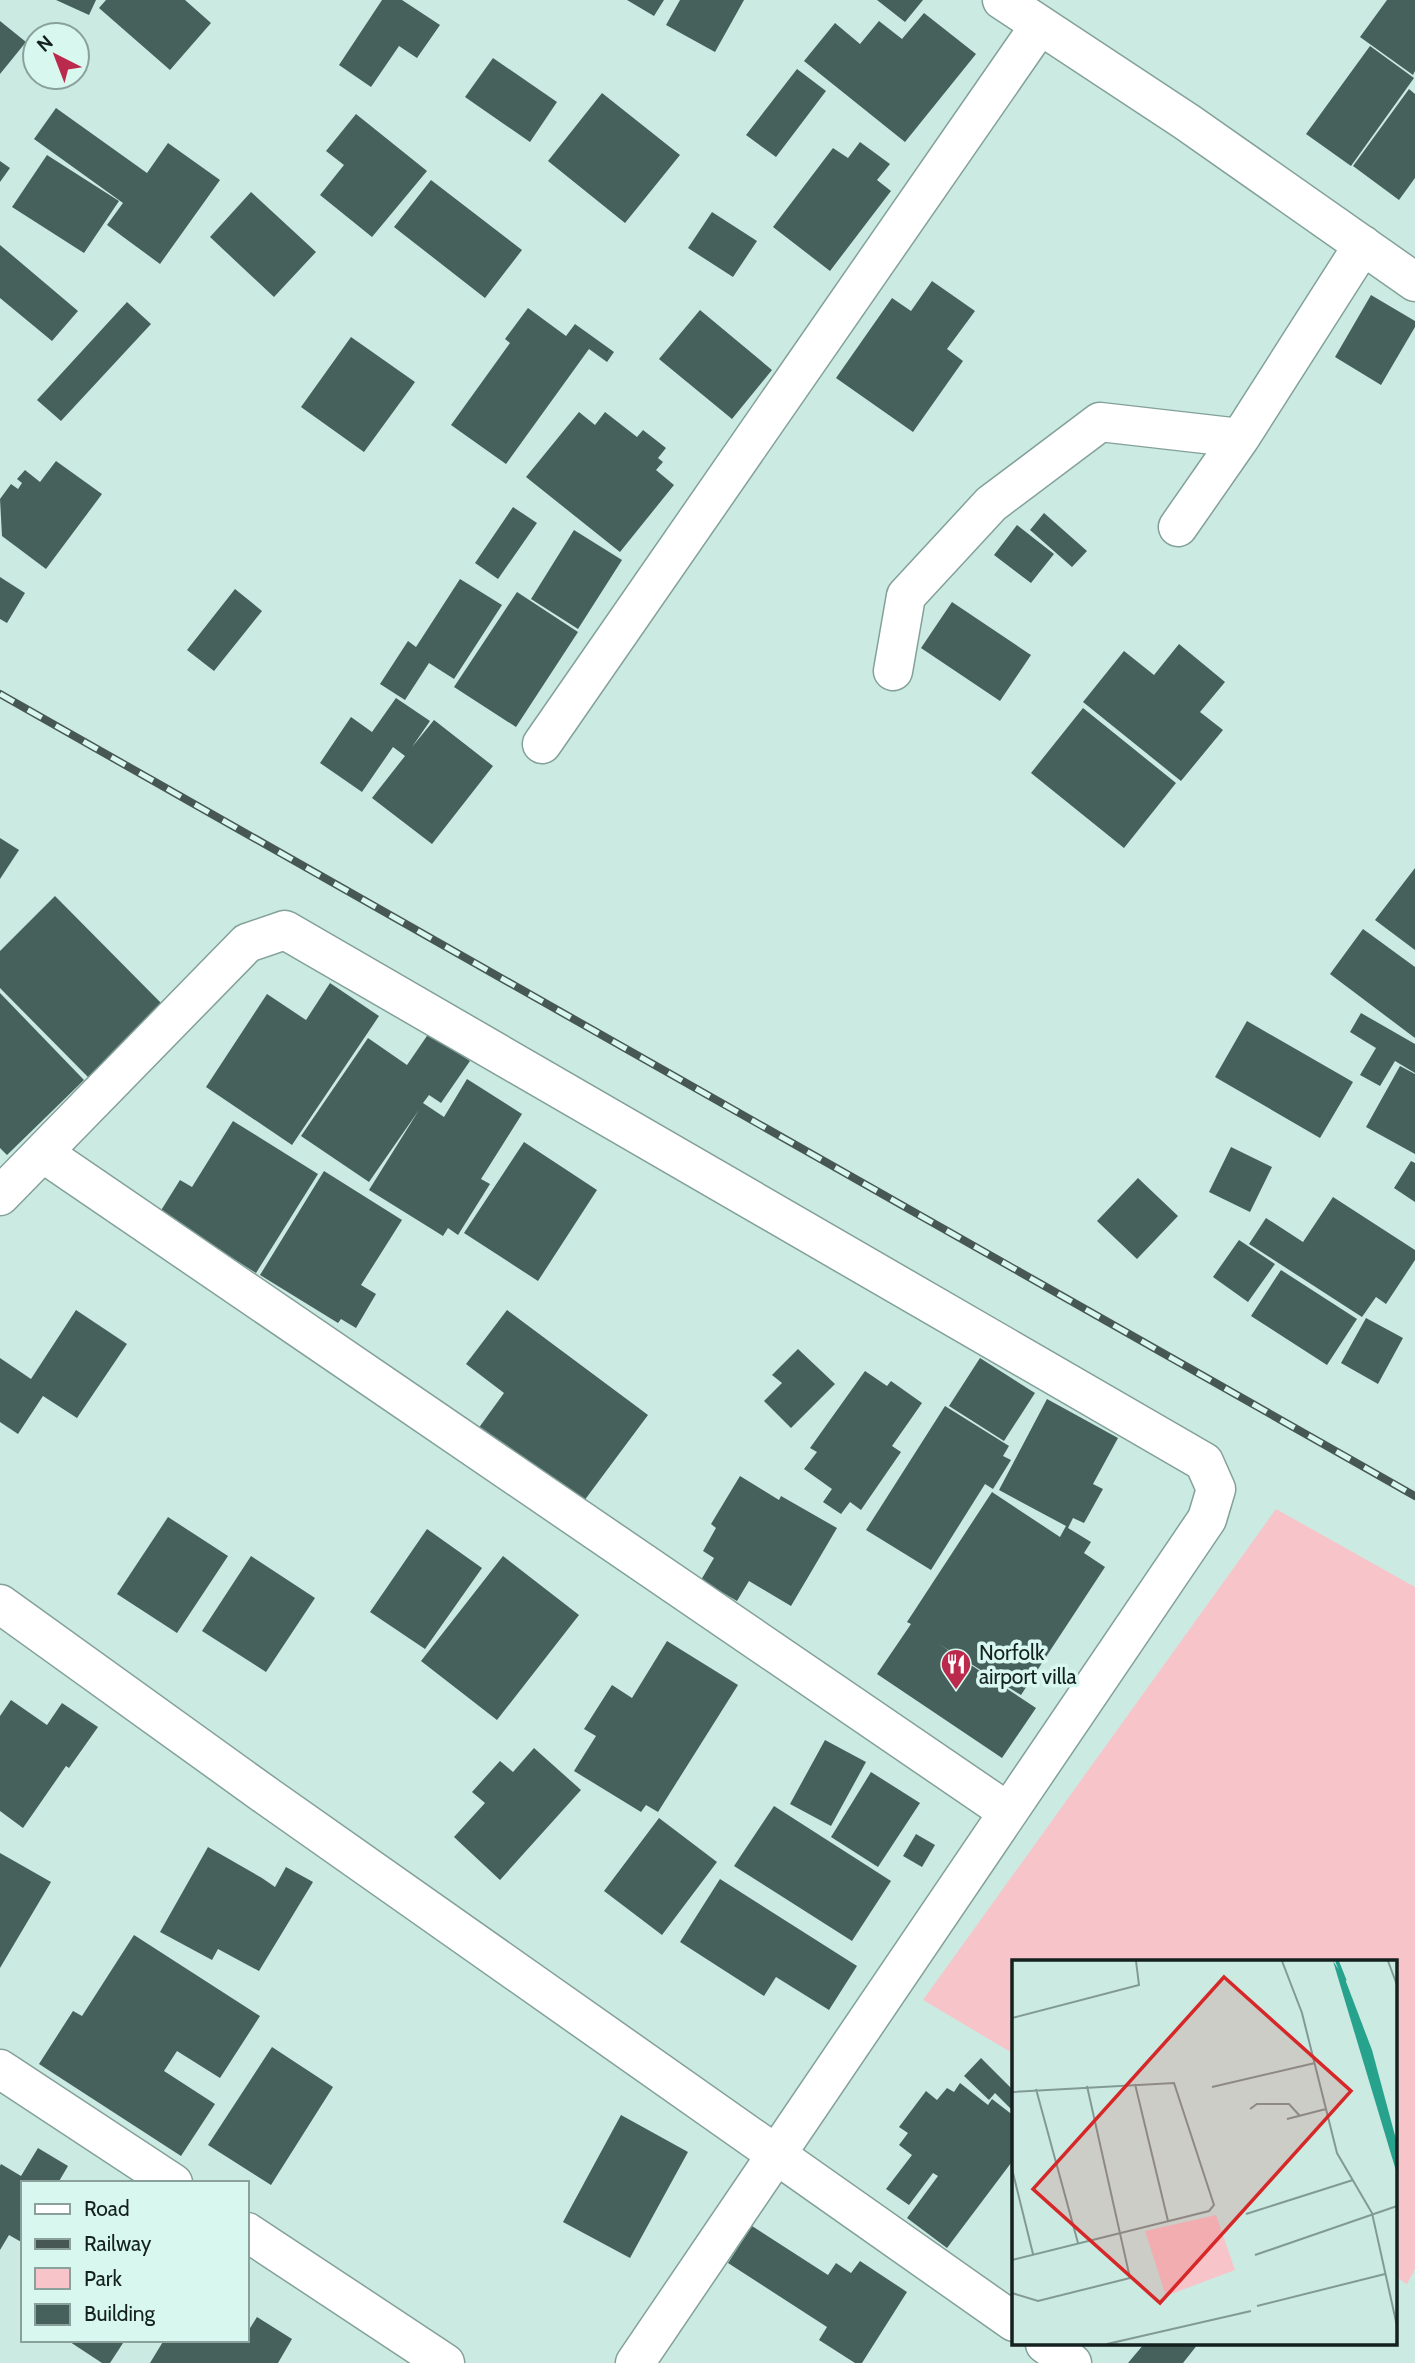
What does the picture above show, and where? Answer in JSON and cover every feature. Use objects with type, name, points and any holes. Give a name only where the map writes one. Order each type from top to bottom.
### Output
[{"type":"street","points":[[1002,0],[1187,122],[1415,282]]},
{"type":"street","points":[[542,744],[1040,25]]},
{"type":"street","points":[[1178,527],[1240,438],[1363,245]]},
{"type":"street","points":[[893,670],[906,596],[991,504],[1100,422],[1240,438]]},
{"type":"street","points":[[0,1196],[247,943],[285,930],[1204,1462],[1216,1489],[1207,1519],[635,2363]]},
{"type":"street","points":[[43,1153],[1008,1812]]},
{"type":"street","points":[[0,1604],[264,1794],[1012,2321]]},
{"type":"street","points":[[0,2069],[170,2181]]},
{"type":"street","points":[[248,2233],[446,2363]]},
{"type":"street","points":[[1048,2346],[1072,2363]]},
{"type":"green space","points":[[1276,1509],[1415,1587],[1415,2269],[1407,2284],[1398,2278],[1398,1960],[1012,1960],[1012,2053],[923,2000]]},
{"type":"building","points":[[56,0],[96,0],[89,15]]},
{"type":"building","points":[[106,0],[185,0],[211,23],[170,70],[99,8]]},
{"type":"building","points":[[382,0],[402,0],[440,25],[417,58],[399,46],[371,87],[339,65]]},
{"type":"building","points":[[627,0],[664,0],[654,16]]},
{"type":"building","points":[[680,0],[744,0],[715,52],[666,25]]},
{"type":"building","points":[[877,0],[923,0],[905,22]]},
{"type":"building","points":[[1387,0],[1415,0],[1413,75],[1360,37]]},
{"type":"building","points":[[924,13],[976,54],[905,142],[804,61],[835,23],[860,44],[879,21],[902,39]]},
{"type":"building","points":[[0,21],[21,38],[21,48],[0,74]]},
{"type":"building","points":[[1370,46],[1414,78],[1351,166],[1306,134]]},
{"type":"building","points":[[493,58],[557,102],[530,142],[465,97]]},
{"type":"building","points":[[797,69],[826,91],[776,157],[746,135]]},
{"type":"building","points":[[1409,89],[1415,94],[1415,178],[1399,200],[1353,166]]},
{"type":"building","points":[[602,93],[680,155],[625,223],[548,161]]},
{"type":"building","points":[[56,108],[147,173],[168,143],[220,180],[160,264],[107,225],[123,203],[34,139]]},
{"type":"building","points":[[356,114],[427,171],[372,237],[320,195],[344,165],[326,151]]},
{"type":"building","points":[[860,142],[890,164],[877,180],[891,191],[830,271],[773,227],[833,148],[848,158]]},
{"type":"building","points":[[47,155],[119,201],[84,253],[12,207]]},
{"type":"building","points":[[0,161],[10,168],[0,182]]},
{"type":"building","points":[[431,180],[522,250],[485,298],[394,227]]},
{"type":"building","points":[[251,192],[316,252],[274,297],[210,237]]},
{"type":"building","points":[[712,212],[757,241],[733,277],[688,248]]},
{"type":"building","points":[[0,245],[78,311],[52,341],[0,298]]},
{"type":"building","points":[[932,281],[975,311],[947,349],[963,361],[913,432],[836,378],[892,298],[911,311]]},
{"type":"building","points":[[1371,295],[1415,321],[1415,327],[1381,385],[1335,357]]},
{"type":"building","points":[[127,302],[151,324],[61,421],[37,400]]},
{"type":"building","points":[[528,308],[566,336],[575,324],[614,352],[607,362],[589,349],[506,464],[451,425],[510,343],[505,339]]},
{"type":"building","points":[[700,310],[772,370],[732,419],[659,359]]},
{"type":"building","points":[[351,337],[415,382],[364,452],[301,407]]},
{"type":"building","points":[[579,412],[595,425],[605,412],[637,437],[643,430],[666,448],[658,458],[663,462],[656,470],[674,485],[620,552],[526,477]]},
{"type":"building","points":[[56,461],[102,494],[46,569],[2,536],[0,499],[11,484],[18,489],[22,483],[17,479],[25,470],[40,482]]},
{"type":"building","points":[[513,507],[537,523],[498,579],[475,563]]},
{"type":"building","points":[[1044,513],[1087,551],[1072,567],[1030,530]]},
{"type":"building","points":[[1017,525],[1054,554],[1031,583],[994,555]]},
{"type":"building","points":[[574,530],[622,560],[578,629],[531,599]]},
{"type":"building","points":[[0,577],[25,593],[7,623],[0,619]]},
{"type":"building","points":[[460,579],[502,605],[454,679],[429,663],[405,700],[380,684],[408,641],[416,647]]},
{"type":"building","points":[[235,589],[262,611],[214,671],[187,650]]},
{"type":"building","points":[[517,592],[578,632],[516,727],[454,687]]},
{"type":"building","points":[[952,602],[1031,655],[1000,701],[921,648]]},
{"type":"building","points":[[1179,644],[1225,682],[1200,712],[1223,730],[1181,781],[1083,702],[1124,651],[1154,675]]},
{"type":"building","points":[[396,698],[430,721],[412,747],[434,720],[493,766],[432,844],[372,798],[405,756],[393,747],[362,792],[320,763],[351,717],[372,732]]},
{"type":"building","points":[[1083,708],[1176,783],[1124,848],[1031,773]]},
{"type":"building","points":[[0,838],[19,850],[0,879]]},
{"type":"building","points":[[1415,868],[1415,950],[1375,920]]},
{"type":"building","points":[[55,896],[161,1003],[88,1077],[0,988],[0,951]]},
{"type":"building","points":[[1363,929],[1415,967],[1415,1038],[1330,974]]},
{"type":"building","points":[[330,983],[379,1016],[292,1145],[206,1087],[267,994],[306,1020]]},
{"type":"building","points":[[0,993],[84,1080],[7,1155],[0,1148]]},
{"type":"building","points":[[1361,1013],[1415,1044],[1415,1073],[1395,1061],[1380,1086],[1360,1075],[1376,1048],[1350,1032]]},
{"type":"building","points":[[1247,1021],[1353,1082],[1320,1138],[1215,1077]]},
{"type":"building","points":[[429,1033],[470,1061],[441,1103],[429,1095],[423,1103],[444,1117],[467,1079],[522,1114],[481,1179],[490,1184],[458,1235],[448,1228],[443,1236],[369,1190],[419,1110],[369,1182],[301,1136],[368,1038],[407,1065]]},
{"type":"building","points":[[1400,1066],[1415,1074],[1415,1154],[1366,1127]]},
{"type":"building","points":[[233,1121],[318,1174],[256,1273],[160,1212],[180,1180],[192,1187]]},
{"type":"building","points":[[524,1142],[597,1190],[538,1281],[464,1233]]},
{"type":"building","points":[[1231,1147],[1272,1167],[1250,1212],[1209,1192]]},
{"type":"building","points":[[1411,1161],[1415,1163],[1415,1202],[1394,1188]]},
{"type":"building","points":[[324,1171],[402,1220],[361,1285],[376,1294],[356,1328],[341,1319],[338,1323],[260,1275]]},
{"type":"building","points":[[1138,1178],[1178,1216],[1137,1259],[1097,1221]]},
{"type":"building","points":[[1333,1197],[1415,1250],[1415,1260],[1386,1304],[1376,1297],[1362,1317],[1249,1244],[1266,1218],[1303,1242]]},
{"type":"building","points":[[1239,1240],[1275,1264],[1248,1302],[1213,1277]]},
{"type":"building","points":[[1281,1270],[1357,1319],[1327,1365],[1251,1316]]},
{"type":"building","points":[[76,1310],[127,1344],[77,1418],[43,1396],[18,1434],[0,1422],[0,1358],[31,1379]]},
{"type":"building","points":[[507,1310],[648,1415],[581,1505],[478,1429],[504,1393],[466,1364]]},
{"type":"building","points":[[1366,1318],[1403,1338],[1378,1384],[1341,1363]]},
{"type":"building","points":[[798,1349],[835,1384],[791,1428],[764,1401],[782,1383],[772,1375]]},
{"type":"building","points":[[980,1358],[1035,1393],[1004,1441],[949,1406]]},
{"type":"building","points":[[865,1371],[887,1386],[891,1381],[922,1403],[892,1446],[901,1452],[861,1510],[850,1502],[841,1514],[823,1502],[832,1489],[804,1469],[817,1452],[810,1448]]},
{"type":"building","points":[[1047,1399],[1118,1438],[1093,1484],[1103,1489],[1084,1523],[1073,1518],[1068,1528],[1091,1542],[1084,1553],[1105,1567],[1021,1695],[939,1644],[1036,1708],[1002,1758],[877,1674],[911,1624],[907,1622],[992,1492],[1060,1537],[1066,1526],[999,1490]]},
{"type":"building","points":[[945,1406],[1009,1446],[1003,1456],[1011,1460],[993,1489],[985,1484],[931,1570],[866,1530]]},
{"type":"building","points":[[740,1476],[779,1500],[781,1496],[837,1528],[791,1606],[749,1581],[737,1601],[701,1580],[714,1558],[703,1551],[716,1528],[711,1524]]},
{"type":"building","points":[[168,1517],[228,1556],[177,1633],[117,1594]]},
{"type":"building","points":[[427,1529],[482,1568],[425,1649],[370,1612]]},
{"type":"building","points":[[251,1556],[315,1598],[266,1672],[202,1631]]},
{"type":"building","points":[[503,1556],[579,1615],[497,1720],[421,1661]]},
{"type":"building","points":[[667,1641],[738,1685],[658,1812],[646,1805],[641,1812],[574,1771],[596,1736],[584,1729],[612,1685],[632,1698]]},
{"type":"building","points":[[11,1700],[47,1725],[62,1703],[98,1727],[69,1768],[66,1766],[23,1828],[0,1811],[0,1716]]},
{"type":"building","points":[[825,1740],[866,1762],[831,1826],[790,1804]]},
{"type":"building","points":[[534,1748],[581,1790],[500,1880],[454,1837],[485,1803],[472,1792],[500,1761],[513,1772]]},
{"type":"building","points":[[871,1772],[920,1803],[878,1867],[831,1837]]},
{"type":"building","points":[[774,1806],[891,1881],[852,1941],[734,1866]]},
{"type":"building","points":[[659,1818],[717,1862],[662,1935],[604,1891]]},
{"type":"building","points":[[916,1834],[935,1845],[922,1867],[903,1856]]},
{"type":"building","points":[[208,1847],[275,1887],[286,1867],[313,1882],[259,1971],[218,1949],[212,1960],[160,1932]]},
{"type":"building","points":[[0,1853],[51,1882],[0,1968]]},
{"type":"building","points":[[720,1879],[857,1966],[829,2010],[776,1977],[764,1996],[680,1942]]},
{"type":"building","points":[[134,1935],[260,2016],[220,2078],[177,2051],[164,2071],[215,2104],[181,2156],[39,2064],[73,2011],[82,2016]]},
{"type":"building","points":[[272,2047],[333,2087],[271,2185],[208,2145]]},
{"type":"building","points":[[981,2058],[1012,2089],[1012,2110],[995,2093],[989,2100],[964,2076]]},
{"type":"building","points":[[960,2083],[988,2105],[992,2099],[1012,2114],[1012,2162],[947,2248],[907,2218],[938,2176],[933,2173],[909,2205],[886,2189],[912,2155],[899,2145],[908,2133],[899,2127],[926,2091],[937,2100],[947,2088],[954,2092]]},
{"type":"building","points":[[621,2115],[688,2152],[630,2258],[563,2222]]},
{"type":"building","points":[[38,2148],[68,2166],[59,2181],[21,2181],[21,2242],[9,2235],[0,2250],[1,2164],[21,2176]]},
{"type":"building","points":[[752,2226],[828,2275],[836,2263],[851,2273],[860,2261],[907,2292],[862,2363],[855,2363],[819,2340],[827,2327],[728,2263]]},
{"type":"building","points":[[257,2317],[292,2339],[278,2363],[150,2363],[163,2342],[248,2342],[248,2331]]},
{"type":"building","points":[[70,2342],[124,2342],[110,2363],[102,2363]]},
{"type":"building","points":[[1142,2346],[1196,2346],[1183,2363],[1128,2363]]},
{"type":"railway","points":[[0,694],[1415,1496]]},
{"type":"place","name":"Norfolk airport villa","points":[[956,1691]]}]
